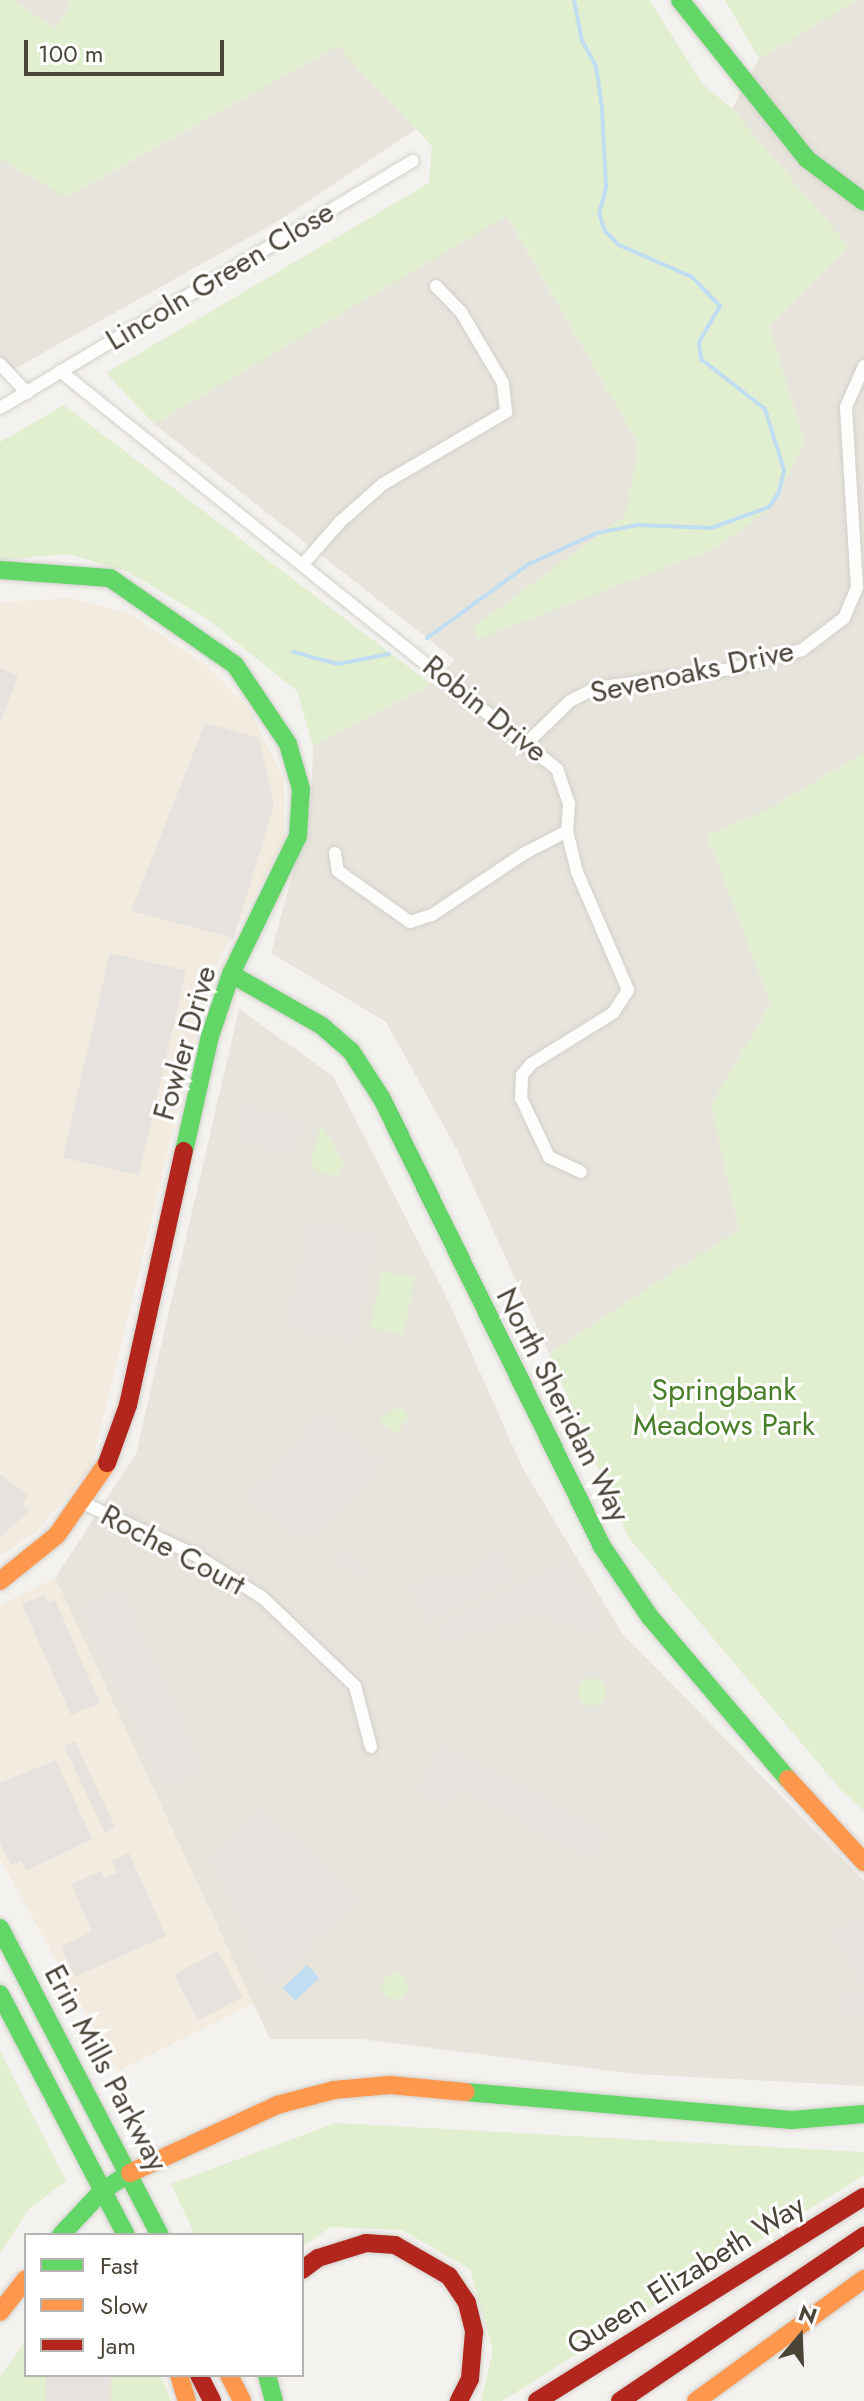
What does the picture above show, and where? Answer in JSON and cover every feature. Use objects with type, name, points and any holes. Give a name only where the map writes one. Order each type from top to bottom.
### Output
[{"type":"main road","points":[[680,0],[726,64],[764,126],[800,167],[864,214]]},
{"type":"main road","points":[[726,64],[807,159],[864,202]]},
{"type":"main road","name":"Fowler Drive","points":[[0,570],[110,578],[235,665],[288,744],[301,789],[298,836],[231,974],[210,1036],[128,1405],[110,1458],[83,1503],[57,1535],[0,1581]]},
{"type":"main road","name":"North Sheridan Way","points":[[231,974],[322,1026],[351,1051],[382,1099],[601,1545],[650,1617],[743,1731],[864,1862]]},
{"type":"main road","name":"Erin Mills Parkway","points":[[0,1928],[159,2233]]},
{"type":"main road","name":"Erin Mills Parkway","points":[[0,1994],[125,2233]]},
{"type":"main road","points":[[63,2233],[102,2191],[130,2173],[277,2105],[334,2090],[390,2085],[792,2120],[864,2114]]},
{"type":"main road","name":"Queen Elizabeth Way","points":[[537,2401],[864,2197]]},
{"type":"main road","name":"Queen Elizabeth Way","points":[[620,2401],[864,2236]]},
{"type":"main road","points":[[304,2268],[318,2258],[366,2243],[395,2245],[449,2276],[467,2303],[474,2332],[470,2379],[459,2401]]},
{"type":"main road","points":[[696,2401],[864,2279]]},
{"type":"main road","points":[[1,2310],[24,2281]]},
{"type":"main road","points":[[1,2310],[24,2292]]},
{"type":"main road","points":[[180,2377],[187,2401]]},
{"type":"main road","points":[[200,2377],[212,2401]]},
{"type":"main road","points":[[230,2377],[242,2401]]},
{"type":"main road","points":[[268,2377],[274,2401]]},
{"type":"street","name":"Lincoln Green Close","points":[[0,408],[413,161]]},
{"type":"street","points":[[303,564],[383,484],[506,412],[503,383],[461,312],[436,286]]},
{"type":"street","points":[[0,364],[27,393]]},
{"type":"street","name":"Sevenoaks Drive","points":[[529,741],[570,701],[596,688],[630,679],[731,669],[802,650],[844,618],[857,588],[846,407],[864,366]]},
{"type":"street","name":"Robin Drive","points":[[60,371],[529,741],[557,769],[565,786],[567,831],[586,899],[626,977],[628,990],[613,1013],[531,1064],[522,1075],[521,1098],[549,1157],[581,1172]]},
{"type":"street","points":[[335,853],[338,871],[410,922],[432,915],[567,831]]},
{"type":"street","name":"Roche Court","points":[[83,1503],[197,1556],[263,1598],[355,1686],[371,1747]]},
{"type":"shaded area","points":[[14,0],[73,0],[55,29]]},
{"type":"shaded area","points":[[857,0],[864,0],[864,753],[765,811],[707,835],[771,1004],[711,1105],[739,1229],[549,1354],[457,1150],[386,1022],[271,953],[311,806],[313,746],[431,684],[455,660],[154,424],[506,215],[639,444],[626,515],[474,627],[478,638],[716,548],[805,441],[768,326],[849,247],[732,109],[759,59]]},
{"type":"shaded area","points":[[338,46],[416,129],[280,220],[0,377],[0,159],[67,197]]},
{"type":"shaded area","points":[[72,598],[130,614],[206,665],[251,711],[284,781],[285,838],[210,978],[91,1469],[35,1533],[0,1556],[0,602]]},
{"type":"shaded area","points":[[0,668],[18,676],[0,724]]},
{"type":"shaded area","points":[[205,723],[259,738],[274,805],[234,938],[131,911]]},
{"type":"shaded area","points":[[110,953],[186,971],[139,1175],[63,1158]]},
{"type":"shaded area","points":[[239,1009],[333,1076],[446,1296],[522,1467],[622,1633],[864,1881],[864,2086],[637,2074],[361,2039],[270,2039],[55,1578],[136,1454]]},
{"type":"shaded area","points":[[244,1105],[304,1120],[295,1155],[235,1140]]},
{"type":"shaded area","points":[[310,1220],[378,1236],[354,1342],[285,1326]]},
{"type":"shaded area","points":[[323,1411],[383,1463],[317,1539],[304,1528],[294,1538],[247,1497]]},
{"type":"shaded area","points":[[0,1474],[28,1495],[22,1504],[30,1510],[0,1538]]},
{"type":"shaded area","points":[[339,1548],[369,1570],[361,1580],[331,1559]]},
{"type":"shaded area","points":[[499,1551],[513,1581],[426,1623],[410,1587],[438,1577],[473,1579],[478,1567]]},
{"type":"shaded area","points":[[568,1560],[598,1614],[595,1634],[537,1615],[444,1641],[437,1627]]},
{"type":"shaded area","points":[[55,1578],[253,2003],[118,2071],[0,1859],[0,1605]]},
{"type":"shaded area","points":[[120,1588],[205,1770],[164,1789],[79,1607]]},
{"type":"shaded area","points":[[44,1595],[48,1603],[55,1600],[100,1703],[71,1715],[22,1604]]},
{"type":"shaded area","points":[[75,1741],[116,1828],[105,1833],[64,1746]]},
{"type":"shaded area","points":[[443,1744],[608,1833],[593,1861],[460,1789],[449,1807],[418,1790]]},
{"type":"shaded area","points":[[56,1760],[92,1839],[26,1871],[21,1861],[11,1865],[0,1843],[0,1783]]},
{"type":"shaded area","points":[[262,1808],[358,1899],[272,1989],[209,1856]]},
{"type":"shaded area","points":[[129,1853],[166,1936],[75,1977],[61,1946],[92,1932],[71,1884],[101,1871],[104,1878],[117,1873],[112,1861]]},
{"type":"shaded area","points":[[864,1922],[864,1987],[831,1931]]},
{"type":"shaded area","points":[[218,1951],[242,1997],[198,2020],[174,1974]]},
{"type":"shaded area","points":[[837,1989],[864,1989],[864,2012],[837,2012]]},
{"type":"shaded area","points":[[46,2377],[111,2377],[111,2401],[46,2401]]},
{"type":"green space","points":[[0,0],[14,0],[55,29],[73,0],[649,0],[703,84],[732,109],[849,247],[768,326],[805,441],[771,508],[716,548],[478,639],[473,627],[626,515],[639,444],[507,216],[154,424],[106,373],[429,183],[432,146],[338,46],[66,197],[0,159]]},
{"type":"green space","points":[[725,0],[857,0],[759,59]]},
{"type":"green space","points":[[64,405],[431,684],[313,746],[297,691],[210,621],[127,571],[67,554],[0,560],[0,442]]},
{"type":"green space","name":"Springbank Meadows Park","points":[[864,753],[864,1811],[841,1790],[628,1537],[549,1354],[739,1229],[711,1105],[771,1004],[707,835],[765,811]]},
{"type":"green space","points":[[321,1124],[344,1163],[337,1176],[319,1172],[310,1163]]},
{"type":"green space","points":[[382,1271],[415,1278],[403,1335],[370,1328]]},
{"type":"green space","points":[[400,1406],[410,1416],[396,1434],[379,1421]]},
{"type":"green space","points":[[592,1678],[602,1682],[606,1692],[602,1702],[592,1706],[582,1702],[578,1692],[582,1682]]},
{"type":"green space","points":[[395,1973],[404,1977],[408,1986],[404,1995],[395,1999],[386,1995],[382,1986],[386,1977]]},
{"type":"green space","points":[[0,2050],[66,2181],[29,2209],[0,2253]]},
{"type":"green space","points":[[336,2123],[864,2152],[864,2175],[502,2401],[481,2401],[493,2350],[470,2269],[402,2230],[331,2227],[304,2246],[304,2233],[194,2233],[171,2184]]},
{"type":"green space","points":[[24,2344],[24,2377],[162,2377],[171,2401],[0,2401],[0,2376]]},
{"type":"water","points":[[307,1965],[319,1978],[295,2001],[283,1988]]},
{"type":"waterway","points":[[427,638],[529,564],[597,533],[637,525],[711,528],[769,507],[779,492],[784,470],[765,409],[701,359],[699,342],[720,306],[692,277],[619,245],[605,231],[599,214],[606,187],[602,107],[596,66],[582,41],[574,0]]},
{"type":"waterway","points":[[293,652],[338,664],[389,654]]},
{"type":"traffic: fast","points":[[680,0],[807,159],[864,202]]},
{"type":"traffic: fast","points":[[0,570],[110,578],[235,665],[288,744],[301,789],[298,836],[231,974],[210,1036],[184,1151]]},
{"type":"traffic: fast","points":[[231,974],[322,1026],[351,1051],[382,1099],[601,1545],[650,1617],[788,1779]]},
{"type":"traffic: fast","points":[[0,1928],[159,2233]]},
{"type":"traffic: fast","points":[[0,1994],[125,2233]]},
{"type":"traffic: fast","points":[[466,2092],[792,2120],[864,2114]]},
{"type":"traffic: fast","points":[[63,2233],[102,2191],[130,2173]]},
{"type":"traffic: fast","points":[[268,2377],[274,2401]]},
{"type":"traffic: slow","points":[[0,1581],[57,1535],[107,1463]]},
{"type":"traffic: slow","points":[[788,1779],[864,1862]]},
{"type":"traffic: slow","points":[[130,2173],[277,2105],[334,2090],[390,2085],[466,2092]]},
{"type":"traffic: slow","points":[[696,2401],[864,2279]]},
{"type":"traffic: slow","points":[[0,2312],[24,2282]]},
{"type":"traffic: slow","points":[[180,2377],[187,2401]]},
{"type":"traffic: slow","points":[[230,2377],[242,2401]]},
{"type":"traffic: jam","points":[[107,1463],[128,1405],[184,1151]]},
{"type":"traffic: jam","points":[[537,2401],[864,2197]]},
{"type":"traffic: jam","points":[[620,2401],[864,2236]]},
{"type":"traffic: jam","points":[[304,2268],[318,2258],[366,2243],[395,2245],[449,2276],[467,2303],[474,2332],[470,2379],[459,2401]]},
{"type":"traffic: jam","points":[[200,2377],[212,2401]]}]
